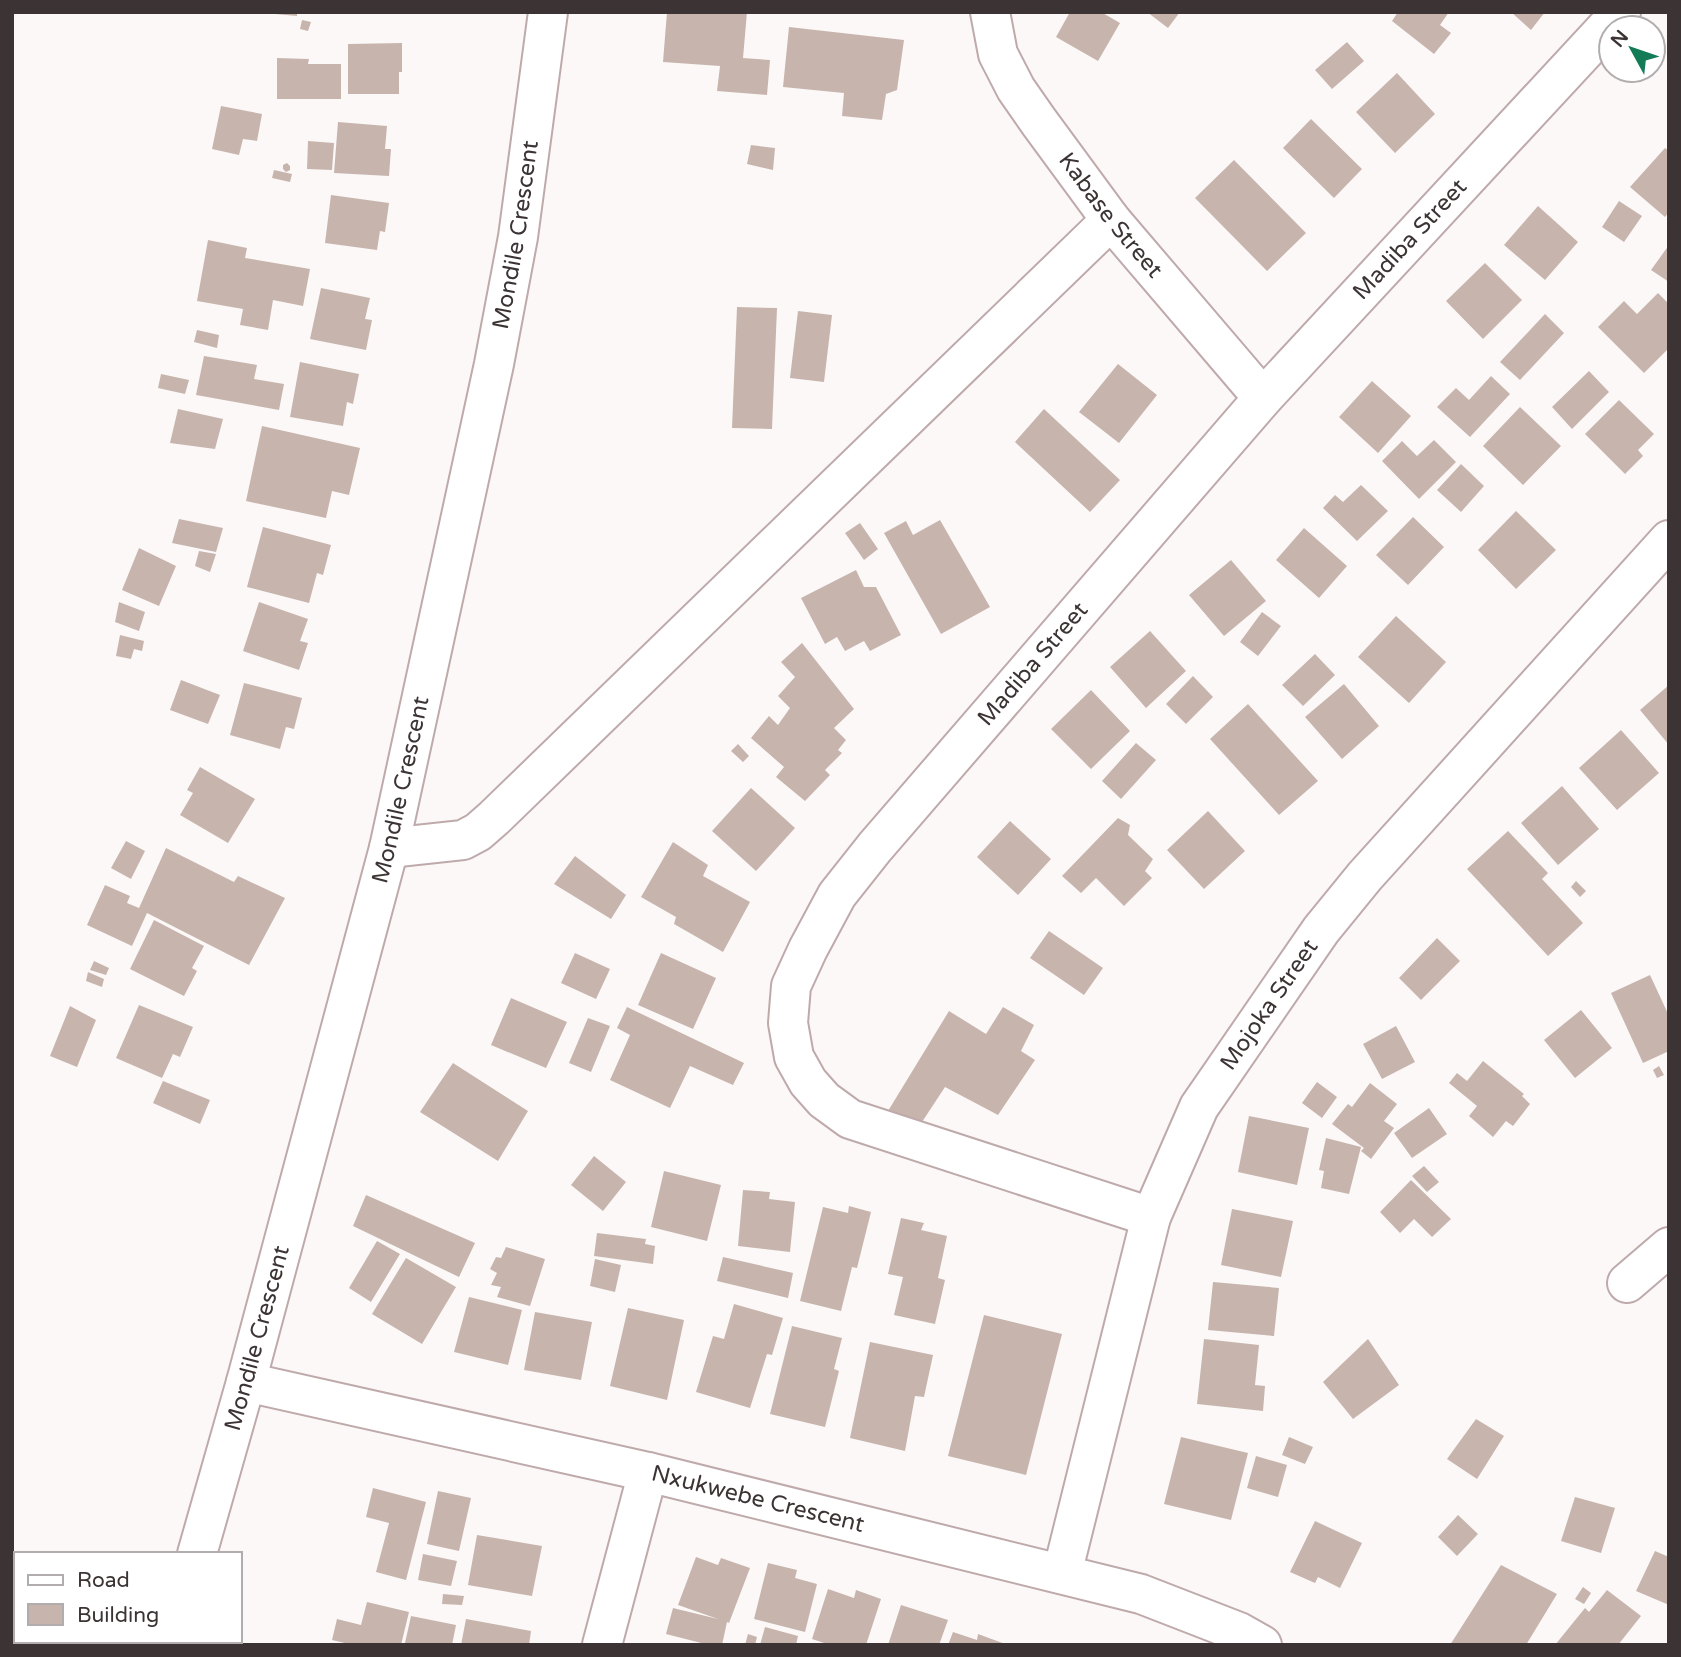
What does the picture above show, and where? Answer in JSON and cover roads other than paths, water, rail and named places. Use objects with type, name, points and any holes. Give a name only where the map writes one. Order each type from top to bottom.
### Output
[{"type":"street","name":"Mondile Crescent","points":[[198,1552],[246,1382],[389,848],[519,237],[548,12]]},
{"type":"street","name":"Kabase Street","points":[[990,12],[998,54],[1016,89],[1111,220],[1263,398]]},
{"type":"street","name":"Madiba Street","points":[[1151,1217],[850,1119],[824,1100],[808,1082],[794,1057],[788,1023],[791,986],[837,895],[875,847],[1263,398],[1621,12]]},
{"type":"street","points":[[389,848],[463,840],[478,832],[1111,220]]},
{"type":"street","name":"Mojoka Street","points":[[1062,1574],[1151,1217],[1199,1107],[1321,930],[1365,876],[1669,540]]},
{"type":"street","points":[[1627,1283],[1669,1247]]},
{"type":"street","name":"Nxukwebe Crescent","points":[[246,1382],[648,1472],[1141,1594],[1239,1633],[1262,1645]]},
{"type":"street","points":[[601,1645],[648,1472]]}]
